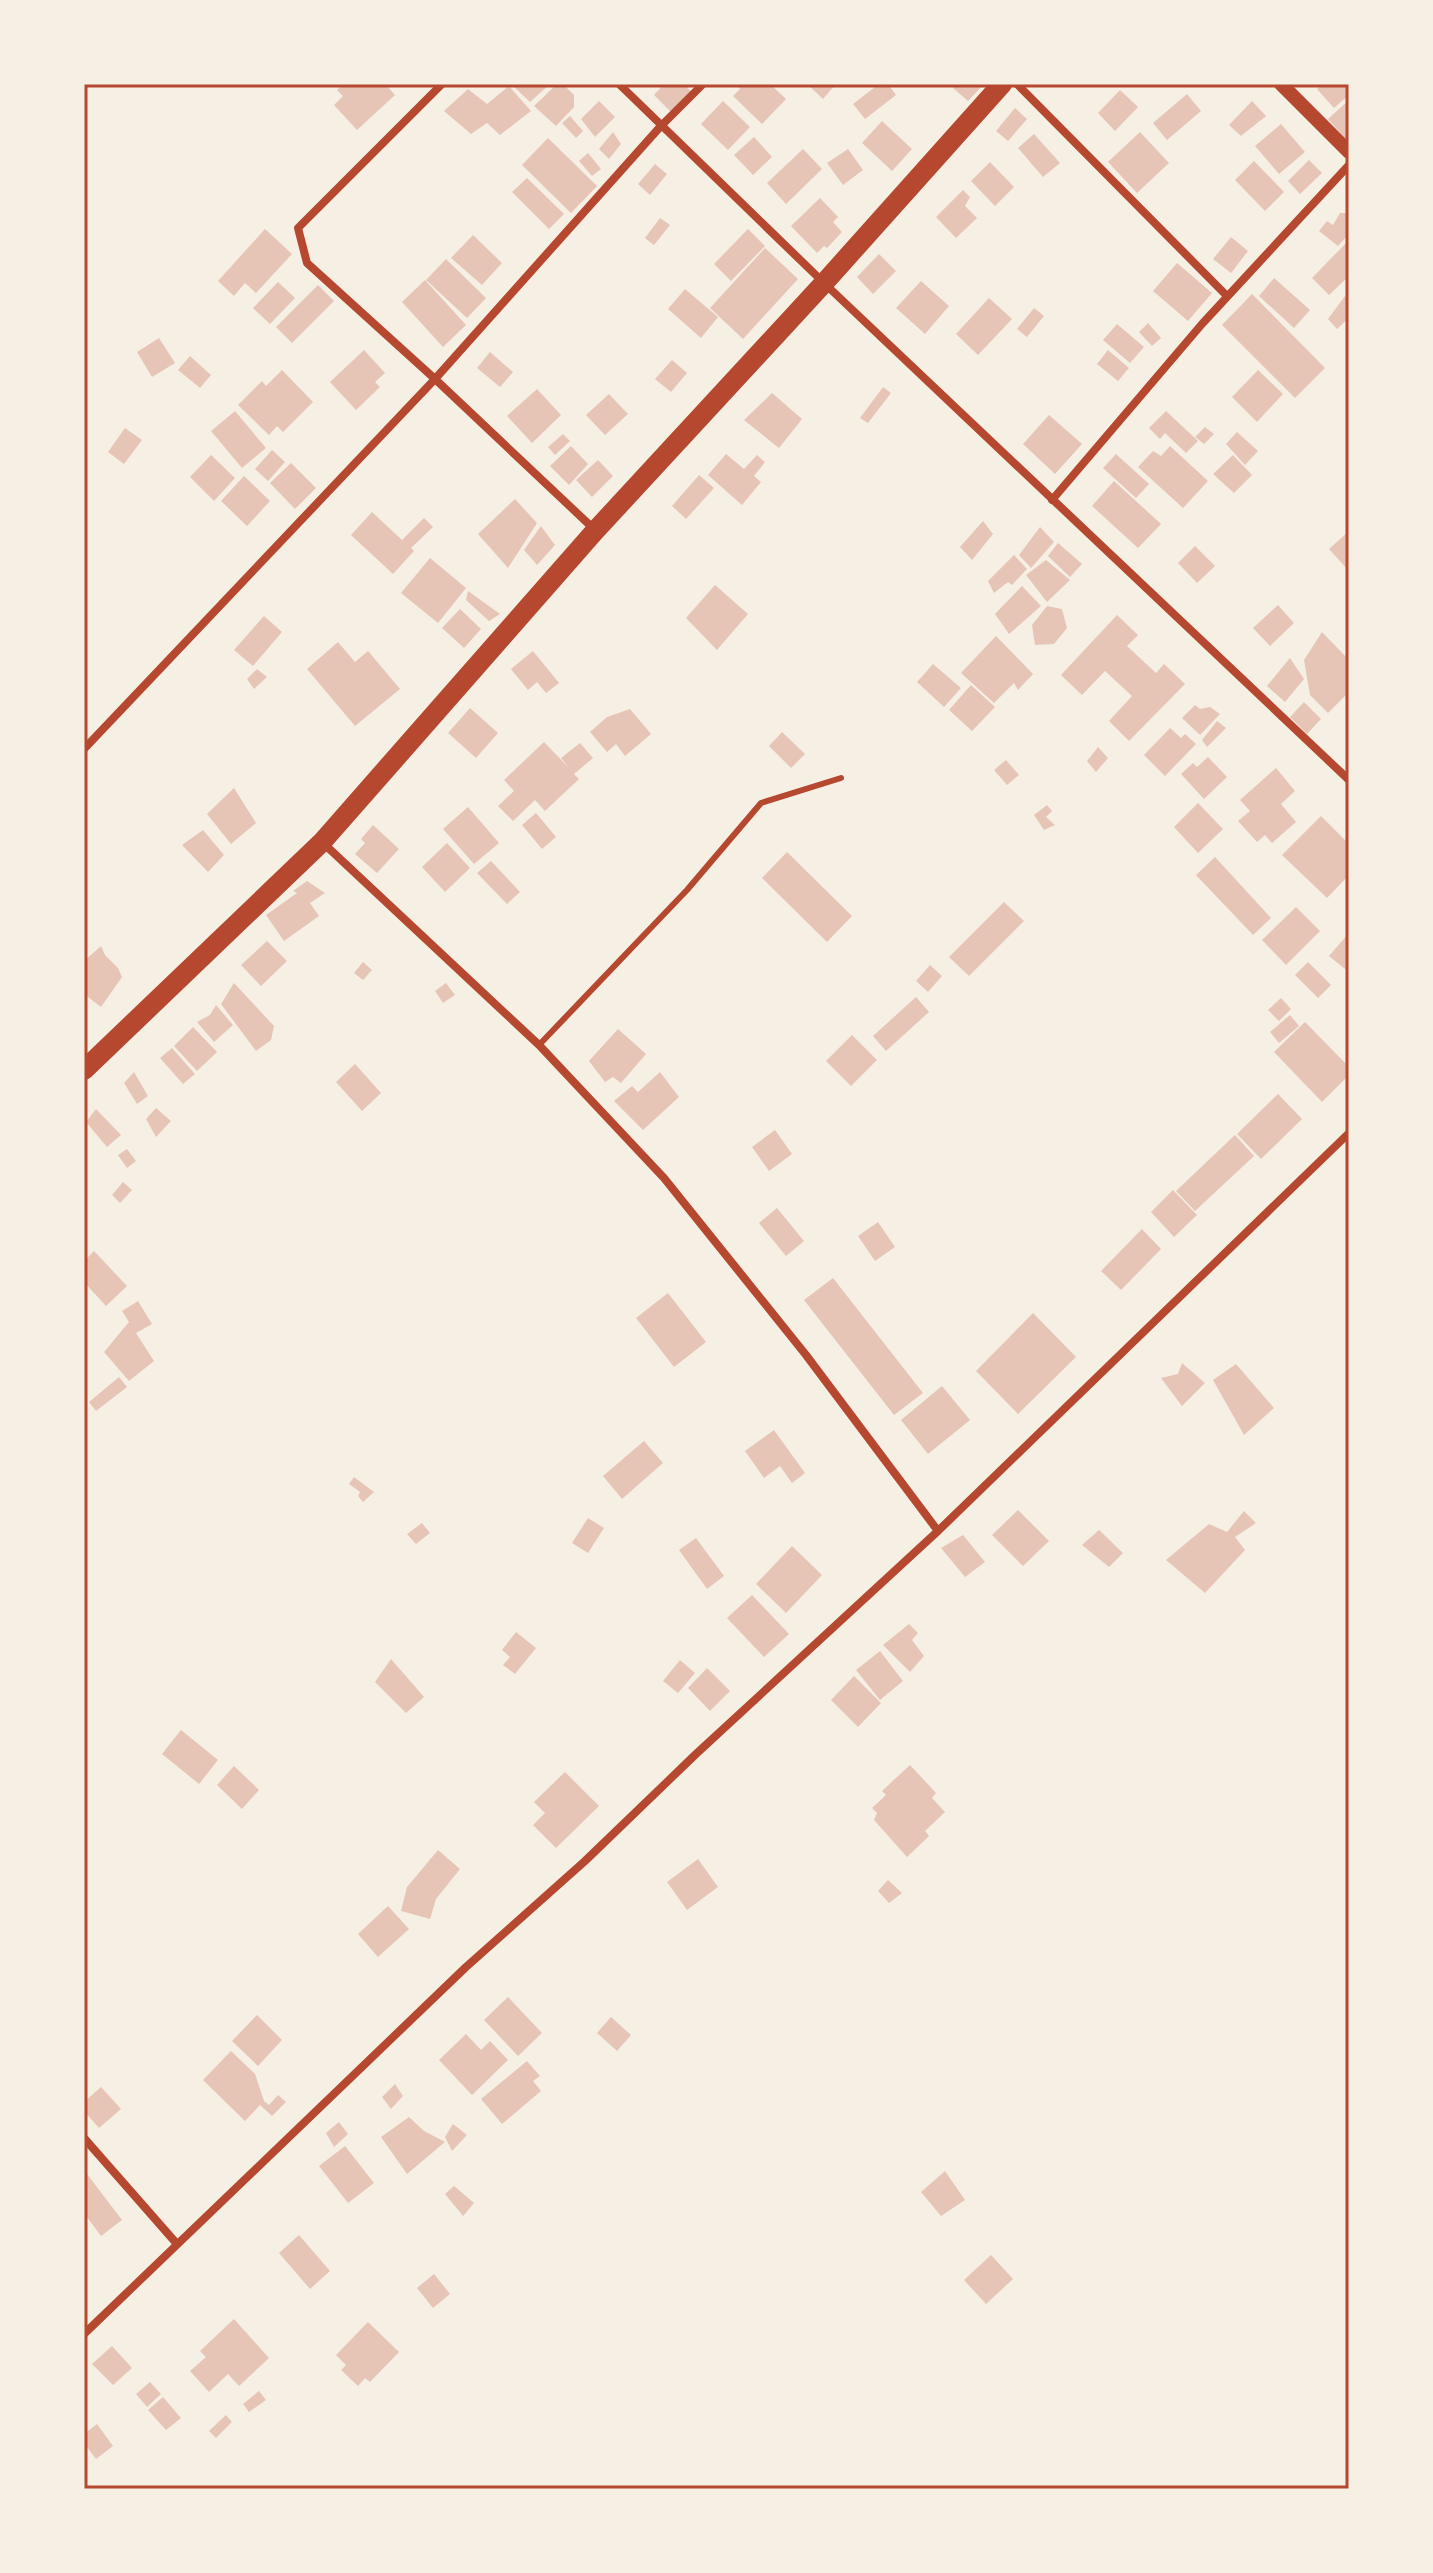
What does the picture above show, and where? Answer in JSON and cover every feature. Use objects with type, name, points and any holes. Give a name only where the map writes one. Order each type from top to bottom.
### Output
[{"type":"main road","points":[[84,1070],[322,842],[595,531],[1002,84]]},
{"type":"street","points":[[442,84],[298,228],[307,263],[595,531]]},
{"type":"street","points":[[619,84],[660,127],[1349,780]]},
{"type":"street","points":[[84,749],[435,379],[660,127],[703,84]]},
{"type":"street","points":[[1017,84],[1227,296]]},
{"type":"street","points":[[1281,84],[1349,152]]},
{"type":"street","points":[[1052,500],[1227,296],[1349,165]]},
{"type":"street","points":[[322,842],[539,1045],[664,1178],[806,1355],[938,1531]]},
{"type":"street","points":[[84,2334],[466,1967],[585,1861],[938,1531],[1349,1133]]},
{"type":"street","points":[[84,2138],[177,2244]]},
{"type":"lane","points":[[539,1045],[687,890],[761,803],[841,778]]},
{"type":"building","points":[[344,84],[385,84],[395,95],[357,130],[334,105],[343,96],[337,90]]},
{"type":"building","points":[[511,84],[550,84],[530,102]]},
{"type":"building","points":[[557,84],[563,84],[574,95],[574,107],[556,126],[534,106]]},
{"type":"building","points":[[664,84],[692,84],[687,88],[691,91],[671,112],[654,95]]},
{"type":"building","points":[[737,84],[770,84],[786,99],[762,124],[733,96],[740,89]]},
{"type":"building","points":[[807,84],[836,84],[823,99]]},
{"type":"building","points":[[879,84],[888,84],[896,95],[865,119],[853,104]]},
{"type":"building","points":[[957,84],[984,84],[968,101],[953,88]]},
{"type":"building","points":[[1323,84],[1349,84],[1349,95],[1334,108],[1317,89]]},
{"type":"building","points":[[509,86],[531,111],[500,135],[487,123],[471,134],[444,111],[468,89],[487,104]]},
{"type":"building","points":[[1120,90],[1138,107],[1115,131],[1098,113]]},
{"type":"building","points":[[1187,94],[1201,111],[1167,140],[1153,123]]},
{"type":"building","points":[[1349,100],[1349,135],[1345,138],[1328,119]]},
{"type":"building","points":[[599,101],[615,117],[595,137],[581,119]]},
{"type":"building","points":[[723,101],[750,127],[728,150],[701,124]]},
{"type":"building","points":[[1252,101],[1266,116],[1241,136],[1229,125]]},
{"type":"building","points":[[1015,108],[1027,119],[1008,141],[996,131]]},
{"type":"building","points":[[570,116],[583,131],[576,138],[562,123]]},
{"type":"building","points":[[882,121],[912,149],[892,171],[862,143]]},
{"type":"building","points":[[1281,124],[1305,152],[1279,174],[1255,146]]},
{"type":"building","points":[[613,132],[621,144],[609,159],[599,149]]},
{"type":"building","points":[[1140,132],[1169,163],[1137,193],[1108,162]]},
{"type":"building","points":[[1034,134],[1060,163],[1043,177],[1018,148]]},
{"type":"building","points":[[754,137],[772,157],[753,175],[734,155]]},
{"type":"building","points":[[548,138],[597,186],[571,213],[522,165]]},
{"type":"building","points":[[803,149],[822,169],[786,204],[767,183]]},
{"type":"building","points":[[848,149],[863,170],[843,185],[827,163]]},
{"type":"building","points":[[588,153],[601,169],[592,176],[579,161]]},
{"type":"building","points":[[1309,160],[1322,173],[1300,194],[1288,181]]},
{"type":"building","points":[[1254,161],[1284,192],[1265,211],[1235,180]]},
{"type":"building","points":[[990,162],[1014,187],[995,206],[971,181]]},
{"type":"building","points":[[655,164],[667,174],[650,195],[638,184]]},
{"type":"building","points":[[527,178],[564,214],[549,229],[512,192]]},
{"type":"building","points":[[963,190],[970,197],[965,206],[977,218],[956,238],[936,217]]},
{"type":"building","points":[[820,198],[838,217],[833,222],[842,232],[827,248],[824,246],[817,253],[791,226]]},
{"type":"building","points":[[1340,213],[1349,213],[1349,234],[1338,246],[1319,231],[1327,221],[1333,225]]},
{"type":"building","points":[[660,218],[670,225],[654,245],[645,238]]},
{"type":"building","points":[[265,229],[292,254],[256,293],[245,283],[234,296],[218,281]]},
{"type":"building","points":[[748,229],[765,246],[731,281],[714,264]]},
{"type":"building","points":[[473,235],[502,263],[482,285],[451,258]]},
{"type":"building","points":[[1231,237],[1248,251],[1231,273],[1213,259]]},
{"type":"building","points":[[1349,240],[1349,276],[1329,295],[1312,278]]},
{"type":"building","points":[[765,248],[798,279],[743,339],[710,308]]},
{"type":"building","points":[[879,254],[896,271],[873,294],[857,277]]},
{"type":"building","points":[[446,259],[486,298],[467,318],[426,280]]},
{"type":"building","points":[[1177,263],[1212,293],[1188,321],[1153,291]]},
{"type":"building","points":[[1274,278],[1310,310],[1294,328],[1259,296]]},
{"type":"building","points":[[425,280],[466,325],[443,347],[402,302]]},
{"type":"building","points":[[921,281],[949,306],[925,334],[896,308]]},
{"type":"building","points":[[278,282],[295,298],[270,324],[253,308]]},
{"type":"building","points":[[318,285],[334,301],[292,343],[276,327]]},
{"type":"building","points":[[685,289],[718,317],[701,338],[668,309]]},
{"type":"building","points":[[1252,294],[1325,368],[1295,398],[1222,325]]},
{"type":"building","points":[[1345,296],[1349,299],[1349,318],[1337,329],[1328,319]]},
{"type":"building","points":[[989,298],[1012,319],[978,355],[956,334]]},
{"type":"building","points":[[1034,308],[1044,316],[1027,337],[1017,329]]},
{"type":"building","points":[[1148,323],[1161,338],[1152,346],[1139,332]]},
{"type":"building","points":[[1117,324],[1144,347],[1130,363],[1103,340]]},
{"type":"building","points":[[159,338],[175,363],[152,377],[137,352]]},
{"type":"building","points":[[364,350],[385,373],[375,382],[380,387],[356,410],[330,382]]},
{"type":"building","points":[[1108,350],[1129,368],[1118,381],[1097,364]]},
{"type":"building","points":[[490,352],[513,372],[500,387],[477,368]]},
{"type":"building","points":[[190,356],[211,375],[200,388],[178,370]]},
{"type":"building","points":[[672,360],[687,373],[671,392],[655,379]]},
{"type":"building","points":[[282,370],[313,402],[283,432],[277,426],[269,435],[238,405],[262,381],[266,386]]},
{"type":"building","points":[[1258,370],[1283,394],[1257,422],[1232,397]]},
{"type":"building","points":[[883,387],[891,393],[868,423],[860,418]]},
{"type":"building","points":[[537,389],[561,415],[532,443],[507,416]]},
{"type":"building","points":[[772,393],[802,419],[779,448],[744,420]]},
{"type":"building","points":[[609,394],[628,414],[605,435],[586,415]]},
{"type":"building","points":[[235,411],[266,448],[242,468],[211,431]]},
{"type":"building","points":[[1166,411],[1198,441],[1186,453],[1165,433],[1160,439],[1149,428]]},
{"type":"building","points":[[1049,415],[1082,444],[1055,474],[1023,444]]},
{"type":"building","points":[[1205,427],[1214,434],[1204,444],[1195,437]]},
{"type":"building","points":[[125,428],[142,440],[124,464],[108,452]]},
{"type":"building","points":[[1237,432],[1258,451],[1245,465],[1226,444]]},
{"type":"building","points":[[563,434],[570,441],[555,455],[548,447]]},
{"type":"building","points":[[571,446],[588,464],[569,485],[550,466]]},
{"type":"building","points":[[1170,446],[1208,481],[1183,508],[1138,467],[1153,451],[1161,456]]},
{"type":"building","points":[[272,450],[285,462],[268,481],[255,469]]},
{"type":"building","points":[[726,454],[744,469],[757,455],[765,462],[754,476],[761,482],[742,505],[708,475]]},
{"type":"building","points":[[1116,454],[1149,484],[1136,498],[1103,468]]},
{"type":"building","points":[[211,455],[235,478],[214,501],[190,477]]},
{"type":"building","points":[[1233,455],[1252,475],[1234,493],[1213,474]]},
{"type":"building","points":[[598,460],[613,476],[592,497],[576,480]]},
{"type":"building","points":[[291,463],[316,488],[295,509],[270,483]]},
{"type":"building","points":[[699,475],[714,488],[686,519],[672,506]]},
{"type":"building","points":[[244,476],[270,501],[247,526],[221,501]]},
{"type":"building","points":[[1114,481],[1161,524],[1138,548],[1092,506]]},
{"type":"building","points":[[515,499],[537,523],[508,568],[478,534]]},
{"type":"building","points":[[372,512],[402,540],[424,518],[433,527],[411,548],[414,551],[393,574],[351,535]]},
{"type":"building","points":[[983,521],[993,534],[972,560],[960,547]]},
{"type":"building","points":[[541,526],[555,545],[537,565],[524,550]]},
{"type":"building","points":[[1040,527],[1054,542],[1031,568],[1019,555]]},
{"type":"building","points":[[1349,531],[1349,571],[1329,549]]},
{"type":"building","points":[[1058,543],[1082,564],[1070,577],[1048,556]]},
{"type":"building","points":[[1195,546],[1215,566],[1197,583],[1178,563]]},
{"type":"building","points":[[1014,555],[1027,569],[1012,585],[1008,582],[994,593],[988,581]]},
{"type":"building","points":[[430,558],[466,588],[438,623],[401,593]]},
{"type":"building","points":[[1046,560],[1070,580],[1047,602],[1026,575]]},
{"type":"building","points":[[715,585],[748,614],[717,650],[686,618]]},
{"type":"building","points":[[1022,586],[1041,606],[1009,634],[995,614]]},
{"type":"building","points":[[468,591],[500,614],[489,621],[466,600]]},
{"type":"building","points":[[1278,605],[1294,623],[1270,646],[1253,628]]},
{"type":"building","points":[[1047,606],[1062,609],[1067,628],[1054,644],[1035,645],[1032,625]]},
{"type":"building","points":[[460,609],[481,629],[464,648],[442,628]]},
{"type":"building","points":[[1117,615],[1138,635],[1127,646],[1156,673],[1164,664],[1185,684],[1129,741],[1109,721],[1132,696],[1105,671],[1082,695],[1061,675]]},
{"type":"building","points":[[264,616],[282,632],[253,666],[234,650]]},
{"type":"building","points":[[1322,632],[1349,660],[1349,692],[1328,713],[1310,695],[1304,660]]},
{"type":"building","points":[[996,636],[1033,674],[1018,690],[1014,683],[994,703],[961,673]]},
{"type":"building","points":[[338,642],[355,662],[368,651],[400,689],[355,726],[307,669]]},
{"type":"building","points":[[533,651],[559,683],[546,693],[537,682],[528,690],[511,669]]},
{"type":"building","points":[[1290,658],[1304,679],[1285,702],[1267,686]]},
{"type":"building","points":[[933,664],[961,688],[944,707],[917,682]]},
{"type":"building","points":[[257,669],[267,677],[254,689],[247,679]]},
{"type":"building","points":[[971,685],[995,707],[972,731],[949,710]]},
{"type":"building","points":[[1304,702],[1321,719],[1307,734],[1290,717]]},
{"type":"building","points":[[1195,705],[1200,709],[1210,707],[1220,714],[1200,735],[1182,718]]},
{"type":"building","points":[[470,708],[498,733],[476,758],[448,733]]},
{"type":"building","points":[[630,709],[651,734],[625,756],[616,744],[607,752],[590,732],[607,717]]},
{"type":"building","points":[[1217,721],[1226,728],[1207,747],[1202,740]]},
{"type":"building","points":[[1170,728],[1181,738],[1185,734],[1196,744],[1165,776],[1144,755]]},
{"type":"building","points":[[782,732],[805,754],[791,768],[769,746]]},
{"type":"building","points":[[544,742],[569,768],[561,758],[580,743],[593,758],[574,774],[579,779],[545,811],[535,800],[513,821],[498,806],[514,791],[504,780]]},
{"type":"building","points":[[1098,747],[1108,758],[1096,772],[1087,761]]},
{"type":"building","points":[[1208,757],[1227,777],[1204,799],[1181,774],[1193,763],[1197,767]]},
{"type":"building","points":[[1006,760],[1019,775],[1007,785],[994,770]]},
{"type":"building","points":[[1276,768],[1295,791],[1281,804],[1296,822],[1272,843],[1265,835],[1257,842],[1238,821],[1250,811],[1240,800]]},
{"type":"building","points":[[234,788],[256,823],[231,844],[207,814]]},
{"type":"building","points":[[1198,803],[1223,829],[1198,853],[1174,827]]},
{"type":"building","points":[[1047,805],[1052,811],[1046,817],[1055,825],[1044,830],[1034,815]]},
{"type":"building","points":[[468,807],[499,843],[474,864],[443,829]]},
{"type":"building","points":[[536,813],[556,837],[542,849],[522,825]]},
{"type":"building","points":[[1321,816],[1349,844],[1349,875],[1327,898],[1282,855]]},
{"type":"building","points":[[373,825],[399,849],[377,873],[355,854],[365,843],[361,839]]},
{"type":"building","points":[[203,830],[224,855],[208,872],[182,845]]},
{"type":"building","points":[[447,843],[470,868],[445,892],[422,867]]},
{"type":"building","points":[[787,852],[852,916],[827,942],[762,878]]},
{"type":"building","points":[[1215,857],[1271,918],[1253,935],[1196,875]]},
{"type":"building","points":[[491,861],[520,892],[507,904],[477,873]]},
{"type":"building","points":[[307,881],[325,893],[310,903],[319,916],[284,941],[266,915],[297,893],[293,891]]},
{"type":"building","points":[[1004,902],[1024,921],[969,976],[949,957]]},
{"type":"building","points":[[1296,907],[1320,931],[1286,965],[1262,940]]},
{"type":"building","points":[[1349,933],[1349,964],[1345,969],[1329,956]]},
{"type":"building","points":[[267,941],[287,961],[261,986],[241,965]]},
{"type":"building","points":[[101,946],[122,977],[101,1007],[84,994],[84,961]]},
{"type":"building","points":[[363,962],[372,970],[363,980],[354,973]]},
{"type":"building","points":[[1308,962],[1331,985],[1318,998],[1295,975]]},
{"type":"building","points":[[930,965],[942,976],[928,992],[916,981]]},
{"type":"building","points":[[234,983],[274,1026],[271,1040],[256,1051],[221,1004]]},
{"type":"building","points":[[446,983],[455,995],[443,1003],[435,991]]},
{"type":"building","points":[[916,997],[929,1012],[886,1051],[873,1036]]},
{"type":"building","points":[[1281,998],[1291,1009],[1279,1021],[1268,1010]]},
{"type":"building","points":[[216,1005],[233,1025],[214,1042],[197,1022],[210,1015]]},
{"type":"building","points":[[1290,1015],[1299,1026],[1279,1043],[1270,1032]]},
{"type":"building","points":[[1305,1022],[1349,1067],[1349,1075],[1322,1102],[1274,1052]]},
{"type":"building","points":[[193,1027],[217,1052],[197,1071],[174,1046]]},
{"type":"building","points":[[618,1029],[646,1054],[621,1083],[613,1077],[605,1082],[589,1061]]},
{"type":"building","points":[[852,1035],[877,1060],[851,1086],[826,1061]]},
{"type":"building","points":[[172,1048],[195,1074],[183,1084],[160,1058]]},
{"type":"building","points":[[355,1064],[381,1093],[362,1111],[336,1082]]},
{"type":"building","points":[[134,1072],[148,1096],[137,1104],[124,1083]]},
{"type":"building","points":[[660,1072],[679,1097],[643,1130],[614,1101],[632,1086],[638,1092]]},
{"type":"building","points":[[1278,1094],[1302,1119],[1261,1159],[1237,1134]]},
{"type":"building","points":[[156,1108],[171,1121],[156,1137],[146,1119]]},
{"type":"building","points":[[96,1109],[121,1135],[107,1147],[86,1122]]},
{"type":"building","points":[[775,1130],[792,1154],[769,1171],[752,1147]]},
{"type":"building","points":[[1235,1135],[1254,1156],[1195,1211],[1176,1191]]},
{"type":"building","points":[[127,1149],[136,1161],[127,1168],[118,1155]]},
{"type":"building","points":[[123,1182],[132,1190],[120,1203],[112,1195]]},
{"type":"building","points":[[1173,1190],[1197,1215],[1174,1237],[1151,1212]]},
{"type":"building","points":[[777,1208],[804,1241],[786,1256],[759,1223]]},
{"type":"building","points":[[878,1222],[895,1247],[875,1261],[858,1236]]},
{"type":"building","points":[[1142,1229],[1161,1249],[1121,1290],[1101,1271]]},
{"type":"building","points":[[94,1251],[127,1286],[106,1306],[84,1282],[84,1271],[88,1267],[84,1261]]},
{"type":"building","points":[[833,1278],[923,1393],[894,1415],[804,1300]]},
{"type":"building","points":[[668,1293],[706,1342],[674,1367],[636,1318]]},
{"type":"building","points":[[138,1301],[152,1324],[136,1333],[154,1361],[129,1381],[104,1352],[129,1322],[122,1311]]},
{"type":"building","points":[[1033,1313],[1076,1357],[1018,1414],[976,1371]]},
{"type":"building","points":[[1182,1363],[1205,1383],[1182,1406],[1161,1378],[1178,1374]]},
{"type":"building","points":[[1236,1364],[1274,1408],[1244,1435],[1213,1380]]},
{"type":"building","points":[[119,1377],[127,1387],[96,1411],[89,1402]]},
{"type":"building","points":[[942,1386],[970,1420],[928,1454],[901,1420]]},
{"type":"building","points":[[774,1430],[805,1473],[792,1483],[780,1466],[764,1478],[745,1451]]},
{"type":"building","points":[[644,1441],[663,1463],[622,1499],[603,1476]]},
{"type":"building","points":[[354,1477],[374,1492],[363,1502],[358,1496],[360,1492],[349,1484]]},
{"type":"building","points":[[1018,1510],[1049,1541],[1023,1566],[992,1535]]},
{"type":"building","points":[[1244,1511],[1256,1523],[1235,1537],[1245,1550],[1205,1593],[1166,1560],[1209,1524],[1227,1532]]},
{"type":"building","points":[[588,1518],[604,1528],[588,1553],[572,1543]]},
{"type":"building","points":[[422,1523],[430,1533],[416,1544],[407,1534]]},
{"type":"building","points":[[1099,1530],[1123,1553],[1109,1567],[1082,1545]]},
{"type":"building","points":[[963,1535],[985,1562],[965,1577],[941,1548]]},
{"type":"building","points":[[696,1538],[724,1576],[707,1589],[679,1550]]},
{"type":"building","points":[[792,1546],[822,1575],[786,1613],[756,1584]]},
{"type":"building","points":[[752,1595],[789,1634],[764,1657],[727,1618]]},
{"type":"building","points":[[909,1624],[918,1633],[912,1640],[924,1656],[910,1672],[883,1645]]},
{"type":"building","points":[[516,1632],[536,1648],[515,1674],[503,1665],[510,1657],[502,1650]]},
{"type":"building","points":[[880,1651],[903,1681],[880,1700],[856,1670]]},
{"type":"building","points":[[391,1659],[424,1697],[406,1713],[375,1682]]},
{"type":"building","points":[[680,1660],[695,1673],[678,1693],[663,1681]]},
{"type":"building","points":[[707,1668],[730,1691],[710,1711],[688,1688]]},
{"type":"building","points":[[854,1676],[881,1703],[858,1727],[831,1700]]},
{"type":"building","points":[[181,1730],[218,1760],[199,1784],[162,1754]]},
{"type":"building","points":[[910,1765],[936,1793],[932,1798],[945,1812],[925,1831],[929,1836],[907,1857],[874,1820],[877,1813],[872,1808],[886,1795],[882,1791]]},
{"type":"building","points":[[234,1766],[259,1790],[242,1809],[217,1785]]},
{"type":"building","points":[[565,1772],[599,1806],[556,1848],[533,1825],[545,1813],[534,1802]]},
{"type":"building","points":[[438,1850],[460,1869],[436,1899],[430,1919],[401,1911],[407,1887]]},
{"type":"building","points":[[698,1859],[718,1887],[687,1910],[667,1882]]},
{"type":"building","points":[[888,1880],[902,1893],[889,1903],[878,1891]]},
{"type":"building","points":[[388,1906],[409,1929],[378,1957],[358,1934]]},
{"type":"building","points":[[508,1997],[542,2033],[518,2056],[484,2020]]},
{"type":"building","points":[[257,2015],[282,2040],[258,2066],[232,2041]]},
{"type":"building","points":[[611,2017],[631,2035],[617,2051],[597,2033]]},
{"type":"building","points":[[466,2034],[481,2050],[490,2041],[508,2060],[472,2095],[439,2060]]},
{"type":"building","points":[[231,2051],[255,2074],[264,2101],[269,2105],[278,2095],[286,2102],[272,2116],[260,2105],[245,2121],[203,2080]]},
{"type":"building","points":[[527,2061],[540,2076],[533,2081],[541,2091],[502,2124],[481,2099]]},
{"type":"building","points":[[395,2084],[403,2096],[391,2109],[382,2097]]},
{"type":"building","points":[[101,2087],[121,2109],[99,2128],[84,2111],[84,2102]]},
{"type":"building","points":[[409,2117],[424,2131],[445,2142],[407,2174],[381,2137]]},
{"type":"building","points":[[339,2122],[348,2134],[334,2147],[326,2133]]},
{"type":"building","points":[[453,2124],[467,2135],[452,2151],[445,2137]]},
{"type":"building","points":[[345,2146],[374,2183],[348,2203],[319,2166]]},
{"type":"building","points":[[84,2170],[122,2220],[101,2236],[84,2213]]},
{"type":"building","points":[[945,2171],[965,2200],[941,2216],[921,2192]]},
{"type":"building","points":[[454,2186],[474,2203],[463,2216],[445,2194]]},
{"type":"building","points":[[299,2235],[330,2271],[310,2289],[279,2253]]},
{"type":"building","points":[[991,2255],[1013,2279],[986,2304],[964,2280]]},
{"type":"building","points":[[434,2274],[450,2294],[433,2308],[417,2288]]},
{"type":"building","points":[[234,2319],[269,2358],[239,2386],[228,2374],[209,2392],[190,2371],[206,2357],[200,2351]]},
{"type":"building","points":[[368,2322],[399,2352],[370,2382],[365,2378],[358,2386],[341,2370],[346,2365],[336,2355]]},
{"type":"building","points":[[112,2346],[132,2368],[113,2385],[92,2364]]},
{"type":"building","points":[[150,2382],[161,2394],[147,2407],[136,2394]]},
{"type":"building","points":[[259,2391],[266,2400],[249,2412],[243,2404]]},
{"type":"building","points":[[163,2397],[181,2418],[166,2430],[148,2410]]},
{"type":"building","points":[[226,2415],[232,2422],[216,2438],[209,2431]]},
{"type":"building","points":[[97,2424],[113,2446],[96,2459],[84,2443],[84,2434]]}]
